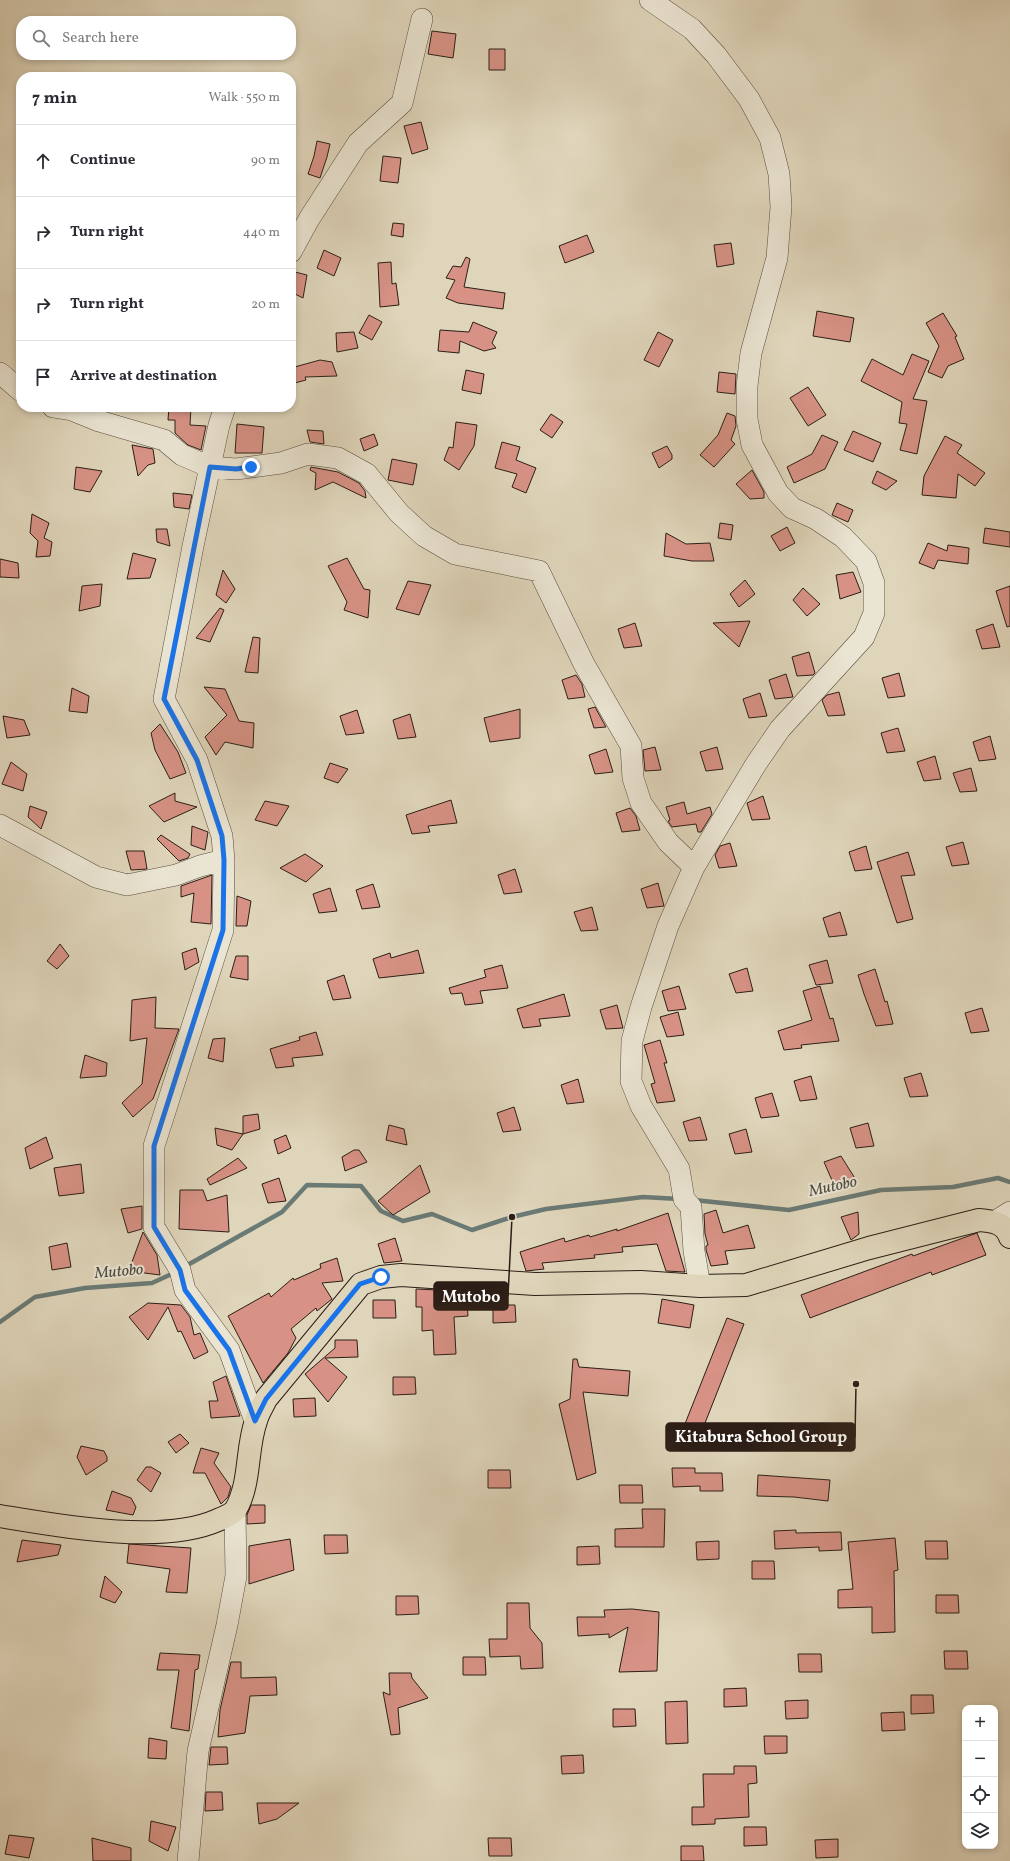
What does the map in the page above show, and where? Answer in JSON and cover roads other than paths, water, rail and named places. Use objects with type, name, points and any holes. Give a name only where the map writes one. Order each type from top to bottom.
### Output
[{"type":"main road","points":[[0,1516],[63,1527],[119,1531],[171,1531],[203,1527],[223,1518],[235,1510],[246,1480],[255,1421],[266,1399],[360,1284],[381,1277],[402,1275],[535,1284],[641,1282],[700,1286],[746,1285],[869,1248],[979,1220],[1006,1224]]},
{"type":"street","points":[[650,0],[692,29],[716,55],[749,99],[770,138],[779,174],[780,207],[777,258],[751,352],[747,386],[747,419],[752,446],[778,493],[792,508],[816,519],[843,537],[866,561],[874,583],[874,613],[864,637],[780,729],[756,764],[694,867],[668,926],[641,1007],[632,1041],[631,1081],[641,1106],[679,1170],[684,1200],[691,1207],[694,1250],[700,1286]]},
{"type":"street","points":[[296,243],[309,219],[358,142],[402,103],[422,19]]},
{"type":"street","points":[[0,373],[16,387]]},
{"type":"street","points":[[77,412],[99,421],[164,440],[182,454],[210,467],[244,468],[281,463],[308,454],[338,458],[367,474],[399,513],[424,536],[455,554],[539,571],[584,664],[631,746],[632,778],[641,803],[668,842],[694,867]]},
{"type":"street","points":[[223,412],[210,467],[164,699],[197,760],[222,836],[224,860],[223,930],[154,1146],[154,1227],[180,1270],[185,1290],[229,1350],[255,1421]]},
{"type":"street","points":[[0,825],[96,877],[127,885],[176,876],[200,866],[224,860]]},
{"type":"street","points":[[188,1861],[198,1751],[227,1625],[236,1576],[235,1510]]},
{"type":"waterway","name":"Mutobo","points":[[694,1200],[789,1210],[881,1190],[953,1187],[998,1178],[1010,1182]]},
{"type":"waterway","name":"Mutobo","points":[[184,1267],[282,1212],[307,1185],[361,1186],[381,1211],[403,1221],[432,1214],[472,1230],[512,1217],[546,1209],[643,1197],[679,1199]]},
{"type":"waterway","name":"Mutobo","points":[[0,1322],[35,1297],[85,1288],[152,1283],[176,1272]]},
{"type":"place","name":"Mutobo","points":[[512,1217]]},
{"type":"place","name":"Kitabura School Group","points":[[856,1384]]}]
